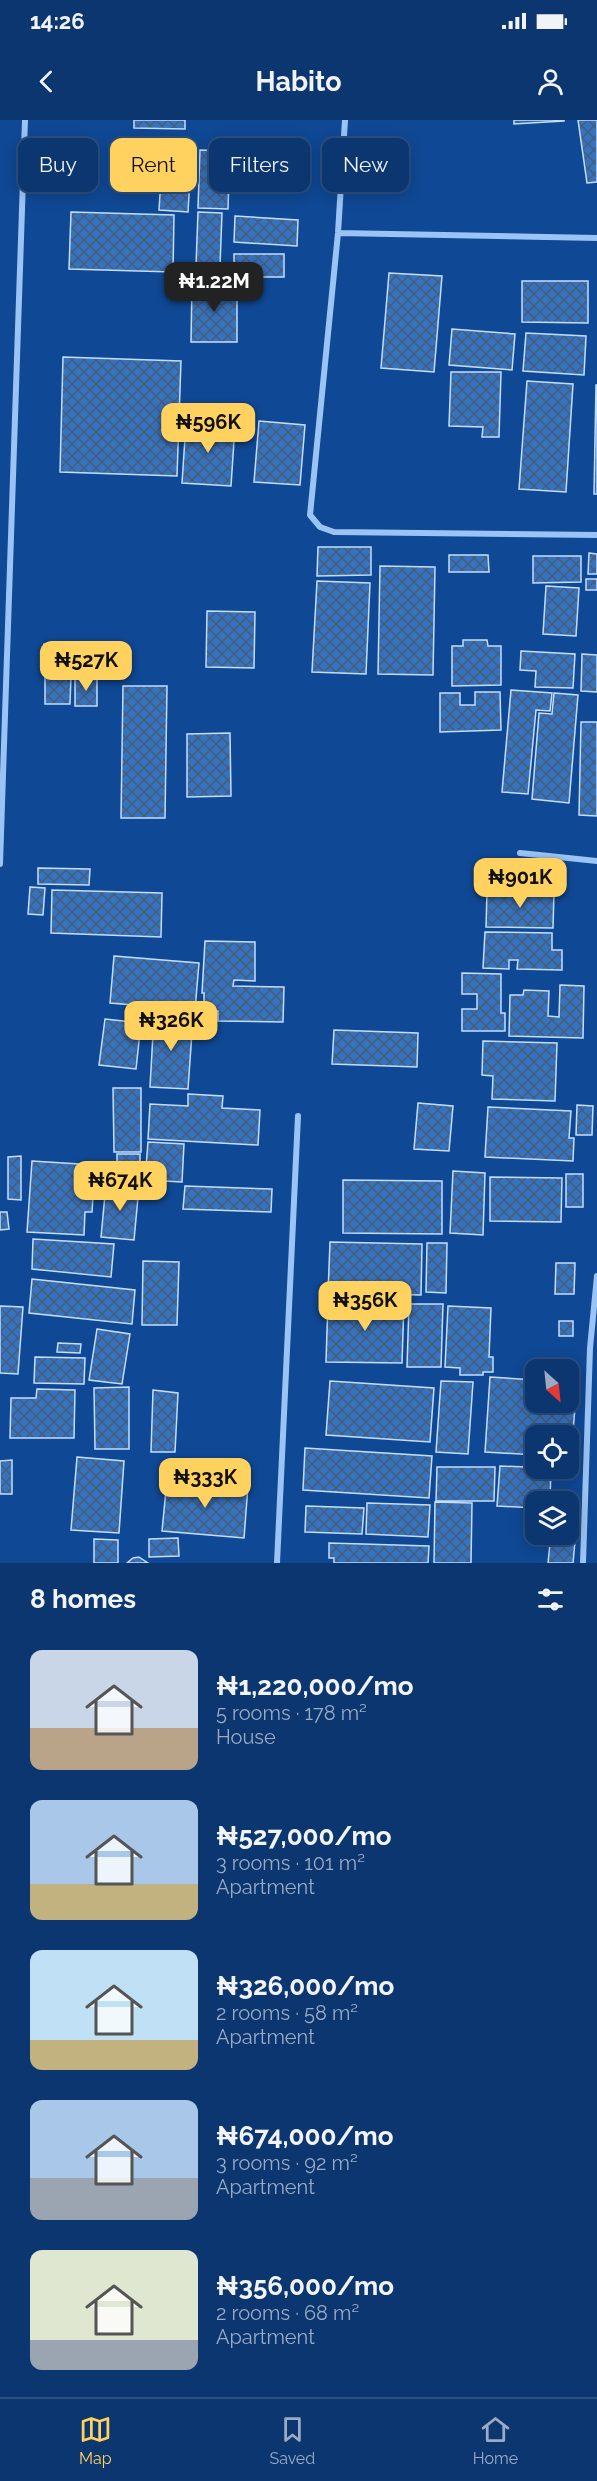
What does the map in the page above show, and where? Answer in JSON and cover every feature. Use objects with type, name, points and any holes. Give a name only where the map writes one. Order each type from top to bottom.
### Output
[{"type":"street","points":[[0,864],[25,120]]},
{"type":"street","points":[[345,120],[338,233],[310,515],[320,527],[334,532],[597,535]]},
{"type":"street","points":[[338,233],[597,238]]},
{"type":"street","points":[[520,853],[597,861]]},
{"type":"street","points":[[277,1563],[298,1116]]},
{"type":"street","points":[[584,1563],[590,1348],[597,1276]]},
{"type":"building","points":[[134,120],[185,120],[185,129],[134,128]]},
{"type":"building","points":[[514,120],[564,120],[564,121],[514,124]]},
{"type":"building","points":[[578,120],[597,120],[597,182],[587,183]]},
{"type":"building","points":[[200,150],[209,150],[209,192],[229,192],[228,209],[198,208]]},
{"type":"building","points":[[160,192],[189,192],[188,212],[159,210]]},
{"type":"building","points":[[71,212],[174,215],[173,272],[69,269]]},
{"type":"building","points":[[198,212],[222,213],[220,266],[196,266]]},
{"type":"building","points":[[235,216],[298,220],[297,246],[234,242]]},
{"type":"building","points":[[234,254],[284,254],[284,277],[234,277]]},
{"type":"building","points":[[389,273],[442,276],[434,372],[381,368]]},
{"type":"building","points":[[522,281],[588,281],[588,323],[522,322]]},
{"type":"building","points":[[192,283],[237,283],[237,342],[191,342]]},
{"type":"building","points":[[452,329],[515,334],[512,370],[449,365]]},
{"type":"building","points":[[526,333],[586,336],[584,375],[523,371]]},
{"type":"building","points":[[63,357],[181,361],[177,476],[60,472]]},
{"type":"building","points":[[451,372],[501,372],[499,437],[482,437],[483,427],[449,426]]},
{"type":"building","points":[[527,381],[573,384],[566,492],[519,489]]},
{"type":"building","points":[[596,385],[597,494],[594,494]]},
{"type":"building","points":[[259,421],[305,425],[300,485],[254,482]]},
{"type":"building","points":[[186,423],[235,426],[231,486],[182,483]]},
{"type":"building","points":[[318,547],[371,547],[371,575],[317,576]]},
{"type":"building","points":[[589,553],[597,554],[597,574],[588,574]]},
{"type":"building","points":[[449,555],[488,555],[489,572],[449,572]]},
{"type":"building","points":[[533,556],[581,556],[581,582],[533,583]]},
{"type":"building","points":[[380,566],[435,567],[433,675],[378,674]]},
{"type":"building","points":[[586,579],[597,579],[597,590],[586,590]]},
{"type":"building","points":[[317,581],[370,583],[366,674],[312,672]]},
{"type":"building","points":[[546,586],[579,588],[576,636],[543,634]]},
{"type":"building","points":[[207,611],[255,612],[254,668],[206,667]]},
{"type":"building","points":[[463,640],[487,640],[488,646],[501,646],[501,685],[452,686],[452,646],[463,646]]},
{"type":"building","points":[[44,644],[68,645],[68,666],[43,665]]},
{"type":"building","points":[[78,647],[99,648],[99,665],[78,665]]},
{"type":"building","points":[[521,651],[575,654],[573,688],[535,687],[536,671],[520,670]]},
{"type":"building","points":[[582,654],[597,655],[597,692],[581,691]]},
{"type":"building","points":[[45,676],[71,676],[70,704],[45,704]]},
{"type":"building","points":[[75,679],[97,679],[97,706],[75,706]]},
{"type":"building","points":[[123,686],[167,686],[165,818],[121,818]]},
{"type":"building","points":[[511,690],[552,693],[550,711],[536,710],[528,794],[502,792]]},
{"type":"building","points":[[475,692],[500,692],[501,730],[440,732],[440,693],[460,693],[460,705],[475,705]]},
{"type":"building","points":[[554,693],[578,695],[569,803],[532,799],[539,713],[552,714]]},
{"type":"building","points":[[581,722],[597,722],[597,816],[579,815]]},
{"type":"building","points":[[230,733],[231,796],[187,797],[187,734]]},
{"type":"building","points":[[38,868],[90,869],[89,885],[38,884]]},
{"type":"building","points":[[30,887],[45,888],[43,915],[28,914]]},
{"type":"building","points":[[52,890],[162,893],[161,937],[51,933]]},
{"type":"building","points":[[487,891],[554,892],[553,928],[486,927]]},
{"type":"building","points":[[485,932],[552,933],[552,950],[562,950],[562,970],[517,969],[518,960],[509,960],[509,969],[483,968]]},
{"type":"building","points":[[205,941],[255,942],[255,981],[234,980],[233,986],[284,987],[283,1022],[218,1021],[218,1011],[204,1011],[204,993],[202,993]]},
{"type":"building","points":[[114,956],[199,963],[195,1010],[110,1003]]},
{"type":"building","points":[[462,973],[501,974],[501,1013],[505,1013],[505,1031],[462,1031],[462,1009],[477,1009],[477,994],[462,994]]},
{"type":"building","points":[[560,985],[584,986],[583,1038],[509,1036],[510,995],[523,995],[524,990],[549,991],[548,1016],[559,1017]]},
{"type":"building","points":[[154,1016],[193,1018],[188,1089],[150,1087]]},
{"type":"building","points":[[105,1019],[141,1023],[136,1069],[99,1065]]},
{"type":"building","points":[[334,1030],[418,1033],[417,1067],[332,1064]]},
{"type":"building","points":[[483,1041],[557,1043],[555,1101],[492,1099],[493,1076],[482,1075]]},
{"type":"building","points":[[113,1088],[141,1088],[141,1152],[114,1152]]},
{"type":"building","points":[[188,1094],[223,1096],[222,1108],[260,1110],[258,1145],[148,1139],[150,1104],[188,1106]]},
{"type":"building","points":[[418,1103],[453,1106],[449,1151],[414,1149]]},
{"type":"building","points":[[577,1105],[593,1106],[592,1135],[576,1135]]},
{"type":"building","points":[[488,1107],[571,1111],[569,1138],[574,1138],[573,1161],[485,1157]]},
{"type":"building","points":[[148,1142],[184,1144],[182,1182],[145,1180]]},
{"type":"building","points":[[117,1154],[140,1154],[140,1176],[117,1176]]},
{"type":"building","points":[[21,1156],[21,1200],[8,1199],[8,1157]]},
{"type":"building","points":[[32,1161],[95,1165],[92,1212],[85,1212],[84,1235],[27,1232]]},
{"type":"building","points":[[453,1171],[485,1173],[483,1235],[450,1233]]},
{"type":"building","points":[[566,1174],[583,1174],[583,1207],[566,1207]]},
{"type":"building","points":[[490,1177],[562,1178],[561,1222],[490,1221]]},
{"type":"building","points":[[343,1180],[442,1181],[442,1234],[343,1233]]},
{"type":"building","points":[[106,1184],[139,1187],[134,1240],[101,1237]]},
{"type":"building","points":[[185,1186],[272,1189],[271,1212],[183,1209]]},
{"type":"building","points":[[0,1212],[7,1212],[9,1229],[0,1230]]},
{"type":"building","points":[[33,1239],[114,1244],[111,1277],[32,1269]]},
{"type":"building","points":[[330,1242],[422,1244],[421,1295],[328,1293]]},
{"type":"building","points":[[427,1243],[447,1243],[446,1293],[426,1292]]},
{"type":"building","points":[[143,1261],[179,1262],[177,1325],[142,1325]]},
{"type":"building","points":[[556,1263],[575,1263],[574,1294],[555,1294]]},
{"type":"building","points":[[32,1279],[135,1290],[132,1324],[29,1313]]},
{"type":"building","points":[[328,1300],[404,1302],[402,1363],[326,1362]]},
{"type":"building","points":[[409,1304],[443,1304],[441,1367],[407,1367]]},
{"type":"building","points":[[0,1306],[23,1307],[18,1374],[0,1373]]},
{"type":"building","points":[[448,1306],[491,1308],[489,1357],[493,1357],[493,1372],[483,1372],[483,1375],[460,1375],[460,1368],[445,1367]]},
{"type":"building","points":[[559,1321],[573,1321],[573,1336],[559,1336]]},
{"type":"building","points":[[97,1329],[130,1334],[122,1384],[89,1380]]},
{"type":"building","points":[[58,1343],[81,1344],[80,1353],[57,1352]]},
{"type":"building","points":[[35,1357],[85,1358],[84,1384],[34,1383]]},
{"type":"building","points":[[490,1377],[525,1379],[525,1413],[575,1413],[574,1425],[525,1425],[525,1454],[485,1452]]},
{"type":"building","points":[[330,1381],[434,1388],[430,1442],[326,1435]]},
{"type":"building","points":[[441,1381],[473,1382],[468,1454],[436,1452]]},
{"type":"building","points":[[129,1387],[129,1449],[95,1449],[94,1388]]},
{"type":"building","points":[[37,1389],[75,1390],[74,1438],[10,1438],[11,1398],[36,1398]]},
{"type":"building","points":[[153,1390],[178,1393],[175,1452],[151,1452]]},
{"type":"building","points":[[305,1448],[432,1456],[429,1498],[303,1490]]},
{"type":"building","points":[[77,1457],[124,1461],[119,1533],[71,1530]]},
{"type":"building","points":[[12,1460],[12,1494],[0,1494],[0,1461]]},
{"type":"building","points":[[500,1466],[525,1467],[525,1479],[551,1479],[550,1491],[525,1491],[525,1507],[497,1506]]},
{"type":"building","points":[[437,1467],[495,1467],[494,1501],[436,1501]]},
{"type":"building","points":[[167,1480],[248,1486],[244,1538],[162,1531]]},
{"type":"building","points":[[435,1502],[472,1503],[471,1563],[434,1563]]},
{"type":"building","points":[[367,1503],[430,1505],[428,1537],[366,1534]]},
{"type":"building","points":[[306,1506],[364,1508],[362,1534],[305,1532]]},
{"type":"building","points":[[178,1538],[179,1556],[149,1557],[149,1539]]},
{"type":"building","points":[[94,1539],[118,1540],[118,1563],[94,1563]]},
{"type":"building","points":[[329,1543],[429,1546],[428,1563],[334,1563],[334,1558],[329,1558]]},
{"type":"building","points":[[550,1545],[575,1545],[573,1563],[548,1563]]},
{"type":"building","points":[[139,1557],[148,1563],[127,1563],[133,1558]]}]
